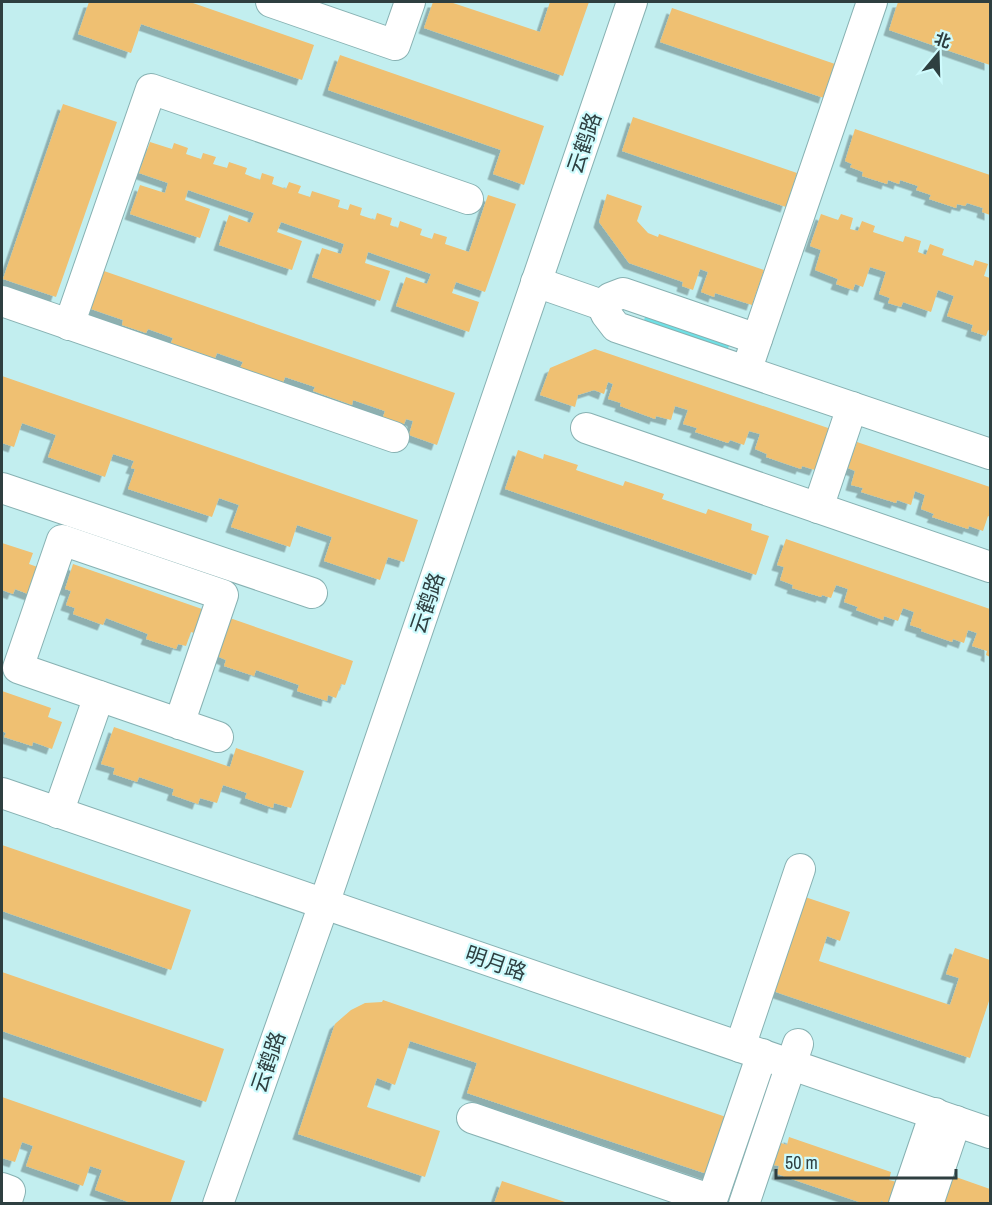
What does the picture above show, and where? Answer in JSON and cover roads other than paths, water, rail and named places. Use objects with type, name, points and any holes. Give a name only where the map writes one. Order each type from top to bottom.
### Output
[{"type":"street","points":[[271,2],[395,45],[410,2]]},
{"type":"street","name":"云鹤路","points":[[218,1203],[324,904],[632,2]]},
{"type":"street","points":[[746,371],[872,2]]},
{"type":"street","points":[[69,325],[150,89],[468,199]]},
{"type":"street","points":[[536,282],[602,304],[616,327],[990,454]]},
{"type":"street","points":[[602,304],[623,293],[757,339]]},
{"type":"street","points":[[2,301],[394,437]]},
{"type":"street","points":[[818,508],[852,407]]},
{"type":"street","points":[[586,428],[990,567]]},
{"type":"street","points":[[2,488],[312,593]]},
{"type":"street","points":[[179,724],[223,596],[62,540],[18,668],[179,724],[218,737]]},
{"type":"street","points":[[58,813],[99,696]]},
{"type":"street","name":"明月路","points":[[2,794],[751,1051],[795,1054],[946,1117],[990,1132]]},
{"type":"street","points":[[472,1118],[712,1200],[800,870]]},
{"type":"street","points":[[744,1203],[795,1054]]},
{"type":"street","points":[[904,1203],[946,1117]]},
{"type":"street","points":[[928,1203],[946,1117]]},
{"type":"street","points":[[2,1188],[10,1191],[6,1203]]}]
